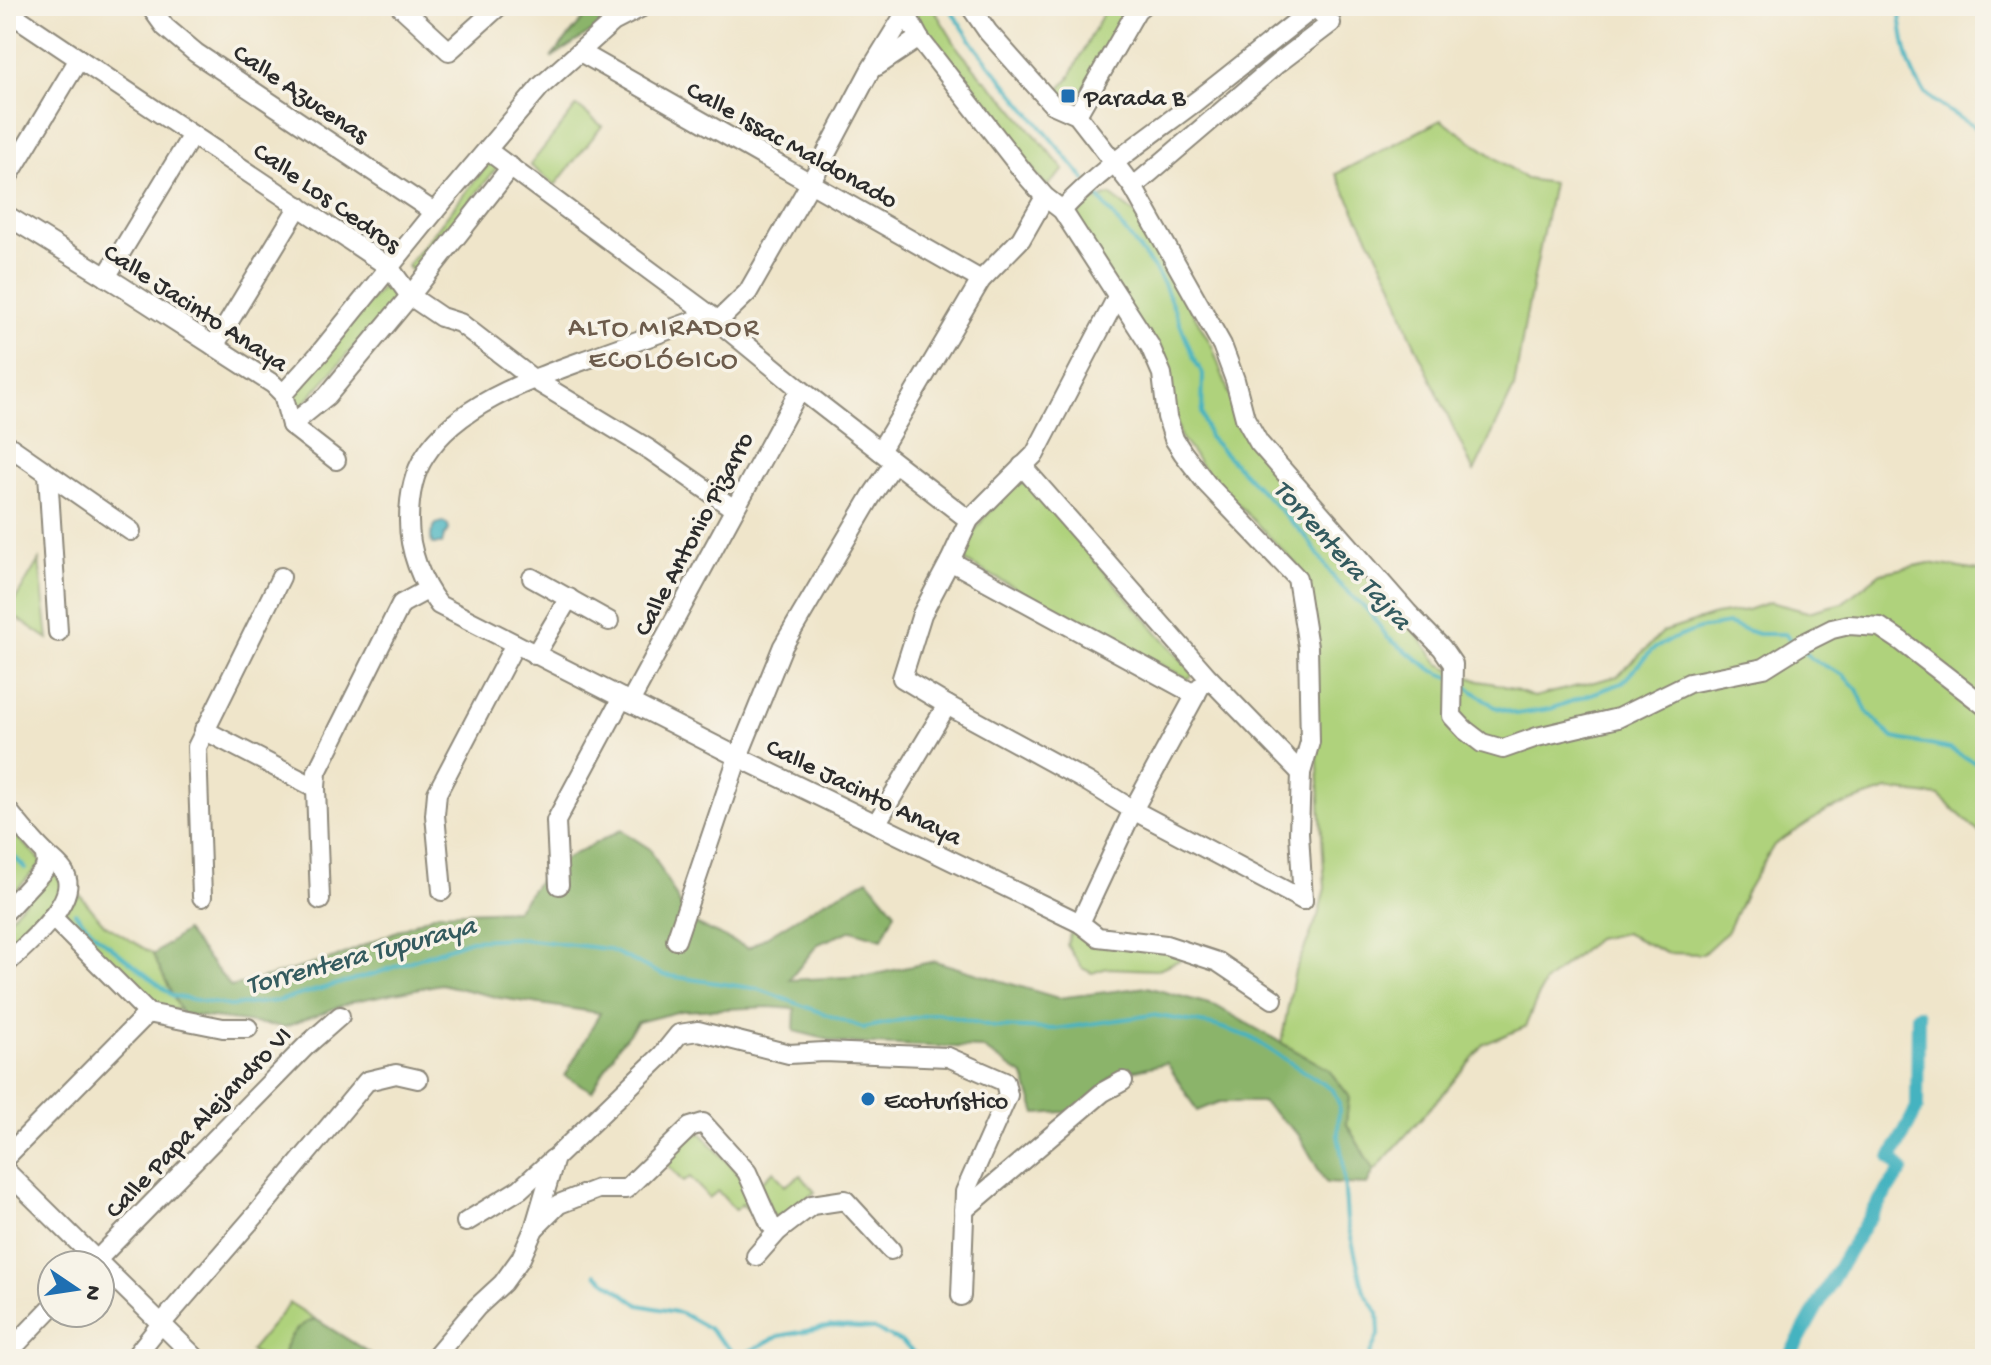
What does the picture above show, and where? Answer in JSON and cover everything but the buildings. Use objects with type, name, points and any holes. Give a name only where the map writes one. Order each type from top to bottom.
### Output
[{"type":"street","name":"Calle Azucenas","points":[[150,6],[165,27],[196,53],[434,212]]},
{"type":"street","points":[[400,6],[449,51],[499,6]]},
{"type":"street","points":[[283,394],[541,86],[613,22],[644,6]]},
{"type":"street","points":[[970,6],[988,32],[1052,104],[1077,115],[1133,187],[1222,345],[1245,418],[1259,443],[1442,648],[1453,664],[1452,716],[1482,743],[1503,749],[1537,737],[1618,718],[1689,683],[1764,668],[1832,629],[1849,625],[1880,627],[1985,706]]},
{"type":"street","points":[[1077,115],[1142,6]]},
{"type":"street","points":[[1062,210],[1111,158],[1195,102],[1314,6],[1331,23],[1277,64],[1133,187]]},
{"type":"street","points":[[904,9],[919,38],[1025,174],[1045,197],[1062,210],[1150,346],[1162,374],[1167,417],[1174,439],[1183,453],[1207,484],[1297,578],[1308,647],[1310,742],[1301,773],[1299,833],[1303,900],[1133,810],[902,678],[922,614],[969,520],[1035,454],[1117,297]]},
{"type":"street","points":[[320,900],[317,772],[401,604],[427,590],[409,527],[409,508],[424,457],[442,435],[465,416],[498,396],[533,379],[714,318],[748,292],[904,9]]},
{"type":"street","name":"Calle Los Cedros","points":[[6,10],[389,267],[410,296],[441,317],[460,323],[533,379],[650,450],[734,509]]},
{"type":"street","points":[[871,69],[919,38]]},
{"type":"street","name":"Calle Issac Maldonado","points":[[580,52],[981,280]]},
{"type":"street","points":[[6,180],[79,59]]},
{"type":"street","points":[[106,277],[192,135]]},
{"type":"street","points":[[487,150],[714,318],[969,520]]},
{"type":"street","points":[[336,460],[291,425],[327,396],[511,167]]},
{"type":"street","points":[[676,940],[738,757],[783,646],[871,497],[887,457],[981,280],[1021,239],[1045,197]]},
{"type":"street","points":[[214,346],[299,206]]},
{"type":"street","name":"Calle Jacinto Anaya","points":[[6,215],[273,384],[283,394],[291,425]]},
{"type":"street","name":"Calle Antonio Pizarro","points":[[559,885],[556,821],[800,389]]},
{"type":"street","points":[[10,455],[48,474],[131,531]]},
{"type":"street","points":[[1022,466],[1207,676],[1301,773]]},
{"type":"street","points":[[48,474],[58,632]]},
{"type":"street","points":[[950,561],[1196,695]]},
{"type":"street","points":[[202,897],[197,747],[281,577]]},
{"type":"street","points":[[532,578],[609,621]]},
{"type":"street","name":"Calle Jacinto Anaya","points":[[427,590],[439,605],[535,655],[1080,923],[1098,937],[1166,945],[1218,962],[1273,999]]},
{"type":"street","points":[[535,655],[569,598]]},
{"type":"street","points":[[442,891],[435,815],[437,793],[515,644]]},
{"type":"street","points":[[1080,923],[1133,810],[1207,676]]},
{"type":"street","points":[[876,824],[947,705]]},
{"type":"street","points":[[204,730],[316,788]]},
{"type":"street","points":[[6,808],[63,871],[68,883],[66,896],[52,917],[6,964]]},
{"type":"street","points":[[6,911],[44,870],[45,854]]},
{"type":"street","points":[[52,917],[148,1013],[223,1028],[248,1028]]},
{"type":"street","points":[[6,1157],[148,1013]]},
{"type":"street","name":"Calle Papa Alejandro VI","points":[[109,1249],[306,1046],[340,1016]]},
{"type":"street","points":[[466,1222],[520,1189],[662,1055],[679,1034],[698,1031],[789,1054],[824,1052],[948,1057],[1005,1082],[1008,1095],[965,1192],[961,1296]]},
{"type":"street","points":[[133,1359],[367,1081],[396,1074],[418,1079]]},
{"type":"street","points":[[964,1210],[1103,1092],[1123,1081]]},
{"type":"street","points":[[534,1229],[559,1204],[598,1189],[626,1189],[690,1127],[703,1123],[747,1172],[770,1224],[778,1231]]},
{"type":"street","points":[[433,1359],[477,1307],[503,1283],[521,1258],[534,1229],[555,1158]]},
{"type":"street","points":[[6,1171],[81,1249]]},
{"type":"street","points":[[756,1256],[778,1231],[812,1205],[845,1200],[891,1250]]},
{"type":"street","points":[[116,1282],[197,1359]]},
{"type":"street","points":[[6,1355],[36,1324]]},
{"type":"green space","points":[[594,6],[631,6],[551,58]]},
{"type":"green space","points":[[912,6],[932,6],[959,50],[1007,101],[1064,170],[1047,186],[924,31]]},
{"type":"green space","points":[[1107,6],[1132,6],[1080,95],[1073,104],[1048,92],[1059,90],[1068,80]]},
{"type":"green space","points":[[577,106],[602,126],[555,185],[530,165]]},
{"type":"green space","points":[[1441,120],[1526,179],[1553,183],[1514,388],[1474,472],[1409,332],[1393,284],[1336,174]]},
{"type":"green space","points":[[492,159],[499,165],[414,272],[407,266]]},
{"type":"green space","points":[[1110,195],[1138,216],[1212,346],[1245,438],[1416,633],[1439,664],[1479,681],[1534,697],[1618,676],[1663,632],[1715,615],[1747,610],[1770,602],[1808,612],[1842,603],[1881,573],[1929,563],[1985,572],[1985,838],[1939,796],[1887,790],[1828,810],[1774,845],[1746,892],[1728,931],[1703,954],[1666,953],[1625,933],[1596,939],[1544,983],[1525,1027],[1484,1044],[1374,1171],[1346,1123],[1349,1096],[1328,1069],[1281,1043],[1295,971],[1318,916],[1325,888],[1317,749],[1314,614],[1309,587],[1299,567],[1207,473],[1180,436],[1175,413],[1075,217],[1092,201]]},
{"type":"green space","points":[[389,279],[398,291],[398,297],[301,407],[293,405],[289,395]]},
{"type":"green space","points":[[1023,483],[1031,487],[1194,674],[1188,679],[966,562],[966,543],[984,518],[1015,485]]},
{"type":"green space","points":[[39,560],[48,639],[8,612]]},
{"type":"green space","points":[[6,827],[41,863],[6,902]]},
{"type":"green space","points":[[621,830],[650,849],[689,921],[748,948],[823,902],[868,879],[895,912],[882,939],[852,930],[818,944],[789,980],[867,976],[935,961],[1058,998],[1147,987],[1216,1006],[1328,1069],[1349,1096],[1346,1123],[1374,1171],[1367,1185],[1326,1183],[1299,1135],[1262,1102],[1219,1102],[1197,1111],[1167,1063],[1114,1075],[1077,1111],[1036,1114],[1024,1076],[982,1048],[841,1043],[794,1031],[795,1009],[769,1007],[681,1011],[638,1022],[619,1045],[592,1091],[565,1076],[600,1013],[500,998],[441,984],[354,1001],[285,1027],[182,1014],[153,955],[185,931],[231,987],[335,958],[438,913],[516,910],[549,867]]},
{"type":"green space","points":[[53,871],[62,884],[55,903],[6,954],[6,922]]},
{"type":"green space","points":[[80,895],[104,924],[165,961],[219,1018],[149,1005],[63,921],[63,913]]},
{"type":"green space","points":[[1074,929],[1181,955],[1180,960],[1156,970],[1107,968],[1092,973],[1082,968],[1067,945]]},
{"type":"green space","points":[[701,1133],[740,1176],[764,1227],[742,1204],[735,1210],[718,1191],[709,1198],[690,1177],[683,1182],[665,1162],[690,1136]]},
{"type":"green space","points":[[774,1171],[785,1186],[801,1175],[815,1192],[781,1217],[773,1216],[760,1183]]},
{"type":"green space","points":[[290,1303],[379,1359],[269,1359],[250,1351]]},
{"type":"green space","points":[[315,1319],[379,1359],[294,1359],[284,1354],[294,1332]]},
{"type":"water","points":[[443,522],[449,530],[442,544],[432,544],[433,529]]},
{"type":"waterway","name":"Torrentera Tajra","points":[[948,6],[977,49],[1085,180]]},
{"type":"waterway","points":[[1899,6],[1908,60],[1919,84],[1937,103],[1985,134]]},
{"type":"waterway","name":"Torrentera Tajra","points":[[1093,190],[1164,284],[1203,374],[1202,413],[1209,437],[1307,538],[1336,581],[1370,613],[1388,638],[1434,671],[1449,677]]},
{"type":"waterway","name":"Torrentera Tajra","points":[[1457,681],[1495,707],[1516,714],[1550,709],[1622,683],[1652,650],[1699,629],[1728,624],[1758,634],[1785,634],[1794,643]]},
{"type":"waterway","name":"Torrentera Tajra","points":[[1803,651],[1843,675],[1857,689],[1867,712],[1893,738],[1950,749],[1985,768]]},
{"type":"waterway","name":"Torrentera Tupuraya","points":[[6,848],[25,868]]},
{"type":"waterway","name":"Torrentera Tupuraya","points":[[75,913],[96,935],[173,996],[230,1006],[278,1001],[377,973],[471,940],[514,938],[608,949],[663,975],[758,989],[863,1028],[937,1013],[995,1027],[1055,1029],[1152,1015],[1213,1025],[1250,1037],[1333,1090],[1339,1104],[1338,1135],[1347,1220],[1364,1291],[1378,1313],[1379,1333],[1370,1354],[1371,1359]]},
{"type":"waterway","points":[[1788,1359],[1856,1239],[1902,1170],[1891,1158],[1917,1108],[1918,1015]]},
{"type":"waterway","points":[[596,1274],[639,1305],[681,1313],[708,1328],[738,1357],[779,1336],[832,1326],[874,1329],[903,1343],[920,1359]]},
{"type":"place","name":"Parada B","points":[[1068,96]]},
{"type":"place","name":"Ecoturístico","points":[[868,1099]]},
{"type":"district","name":"ALTO MIRADOR ECOLÓGICO","points":[[664,341]]}]
